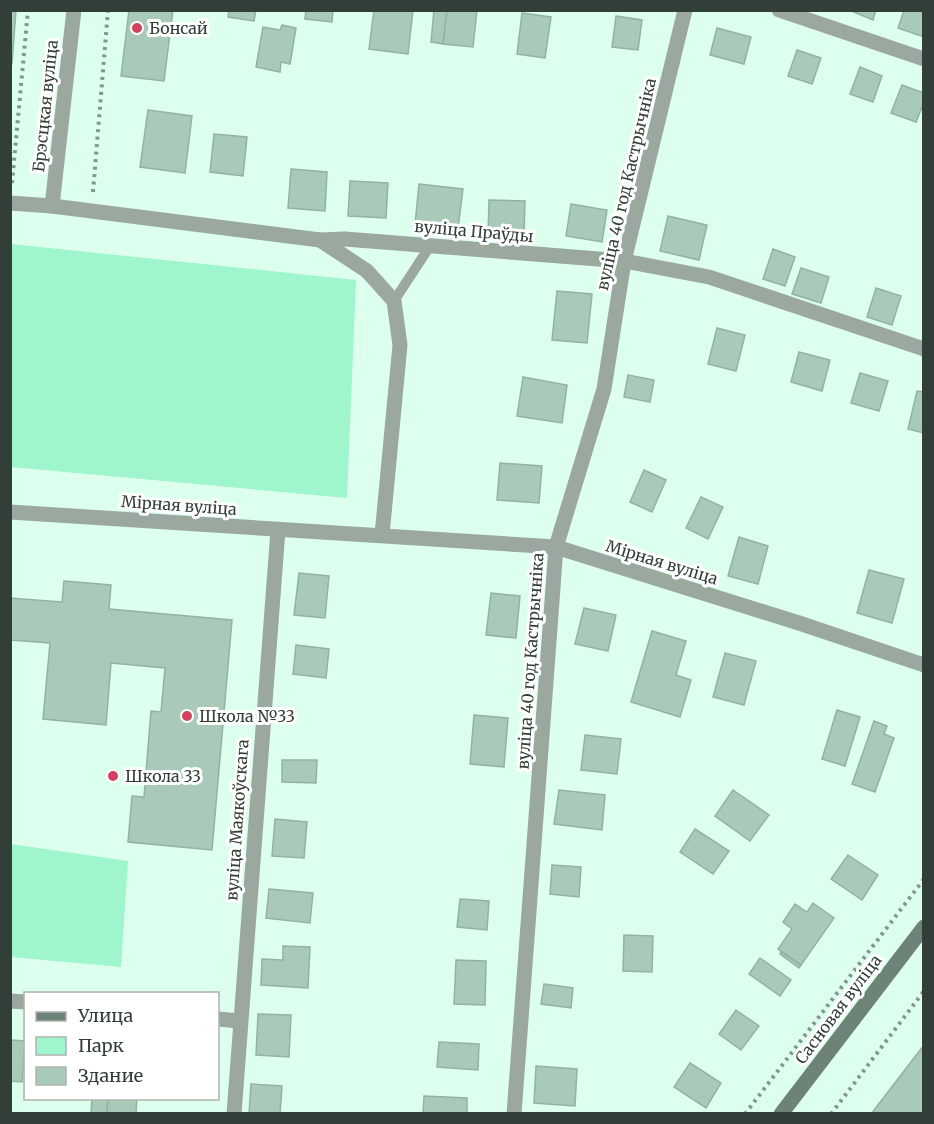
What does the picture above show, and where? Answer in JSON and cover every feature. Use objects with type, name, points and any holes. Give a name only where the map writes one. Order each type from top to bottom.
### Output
[{"type":"main road","name":"Сасновая вуліца","points":[[781,1113],[924,927]]},
{"type":"street","name":"Брэсцкая вуліца","points":[[52,206],[74,10]]},
{"type":"street","name":"вуліца 40 год Кастрычніка","points":[[514,1113],[556,547],[604,389],[624,261],[686,10]]},
{"type":"street","points":[[779,10],[924,59]]},
{"type":"street","name":"вуліца Праўды","points":[[10,203],[52,206],[320,240],[345,239],[624,261],[709,278],[924,349]]},
{"type":"street","points":[[320,240],[367,271],[394,301],[400,345],[382,535]]},
{"type":"street","name":"Мірная вуліца","points":[[10,512],[556,547],[799,623],[924,665]]},
{"type":"street","name":"вуліца Маякоўскага","points":[[234,1113],[278,530]]},
{"type":"street","points":[[219,1019],[240,1021]]},
{"type":"lane","points":[[394,301],[430,246]]},
{"type":"path","points":[[10,186],[28,10]]},
{"type":"path","points":[[91,211],[108,10]]},
{"type":"path","points":[[745,1113],[924,879]]},
{"type":"path","points":[[831,1113],[924,991]]},
{"type":"green space","points":[[11,244],[356,280],[347,498],[11,467]]},
{"type":"green space","points":[[11,844],[128,861],[121,967],[11,957]]},
{"type":"building","points":[[10,10],[16,10],[12,64],[10,64]]},
{"type":"building","points":[[129,10],[173,10],[164,81],[121,76]]},
{"type":"building","points":[[229,10],[256,10],[254,21],[228,17]]},
{"type":"building","points":[[306,10],[333,10],[332,22],[305,19]]},
{"type":"building","points":[[374,10],[413,10],[408,54],[369,49]]},
{"type":"building","points":[[434,10],[447,10],[443,44],[431,42]]},
{"type":"building","points":[[447,10],[477,10],[473,47],[443,44]]},
{"type":"building","points":[[849,10],[876,10],[873,20]]},
{"type":"building","points":[[904,10],[924,10],[924,37],[898,28]]},
{"type":"building","points":[[522,13],[551,17],[545,58],[517,54]]},
{"type":"building","points":[[616,16],[642,20],[638,50],[612,47]]},
{"type":"building","points":[[282,25],[296,28],[290,64],[281,62],[280,72],[256,67],[263,27],[280,30]]},
{"type":"building","points":[[717,28],[751,37],[744,64],[710,55]]},
{"type":"building","points":[[797,50],[821,58],[812,84],[788,76]]},
{"type":"building","points":[[860,67],[882,76],[873,102],[850,94]]},
{"type":"building","points":[[902,85],[924,93],[924,102],[916,122],[891,113]]},
{"type":"building","points":[[148,110],[192,116],[185,173],[140,167]]},
{"type":"building","points":[[214,134],[247,137],[243,176],[210,172]]},
{"type":"building","points":[[291,169],[327,172],[325,211],[288,208]]},
{"type":"building","points":[[350,181],[388,183],[386,218],[348,216]]},
{"type":"building","points":[[419,184],[463,189],[458,228],[415,224]]},
{"type":"building","points":[[489,200],[525,201],[524,236],[488,236]]},
{"type":"building","points":[[571,204],[607,210],[602,242],[566,236]]},
{"type":"building","points":[[668,216],[707,225],[699,260],[660,251]]},
{"type":"building","points":[[773,249],[795,257],[785,286],[763,279]]},
{"type":"building","points":[[801,268],[829,277],[821,303],[792,294]]},
{"type":"building","points":[[876,288],[901,296],[892,325],[867,317]]},
{"type":"building","points":[[557,291],[592,294],[587,343],[552,340]]},
{"type":"building","points":[[717,328],[745,335],[736,371],[708,364]]},
{"type":"building","points":[[799,352],[830,360],[822,391],[791,382]]},
{"type":"building","points":[[860,373],[888,381],[879,411],[851,403]]},
{"type":"building","points":[[628,375],[654,380],[650,402],[624,397]]},
{"type":"building","points":[[523,377],[567,385],[562,423],[517,416]]},
{"type":"building","points":[[917,391],[924,392],[924,433],[908,429]]},
{"type":"building","points":[[500,463],[542,466],[539,503],[497,500]]},
{"type":"building","points":[[644,470],[666,480],[652,512],[630,502]]},
{"type":"building","points":[[701,497],[723,507],[708,539],[686,528]]},
{"type":"building","points":[[739,537],[768,546],[758,584],[728,576]]},
{"type":"building","points":[[869,570],[904,579],[892,623],[857,613]]},
{"type":"building","points":[[299,573],[329,576],[325,618],[294,615]]},
{"type":"building","name":"Школа №33","points":[[64,581],[111,585],[109,609],[232,620],[212,850],[128,842],[132,796],[144,797],[151,711],[161,712],[165,668],[111,663],[106,725],[43,719],[50,643],[10,640],[10,598],[62,602]]},
{"type":"building","points":[[491,593],[520,596],[516,638],[486,635]]},
{"type":"building","points":[[584,608],[616,615],[608,651],[575,644]]},
{"type":"building","points":[[652,631],[686,641],[676,675],[691,680],[680,717],[631,702]]},
{"type":"building","points":[[296,645],[329,649],[326,678],[293,674]]},
{"type":"building","points":[[725,653],[756,661],[744,705],[713,697]]},
{"type":"building","points":[[837,710],[860,717],[845,766],[822,759]]},
{"type":"building","points":[[474,715],[508,718],[504,767],[470,764]]},
{"type":"building","points":[[874,721],[887,726],[884,734],[894,738],[875,792],[852,784]]},
{"type":"building","points":[[585,735],[621,739],[617,774],[581,770]]},
{"type":"building","points":[[282,760],[317,760],[316,783],[282,782]]},
{"type":"building","points":[[559,790],[605,795],[602,830],[554,824]]},
{"type":"building","points":[[733,790],[769,815],[750,841],[715,816]]},
{"type":"building","points":[[275,819],[307,822],[304,858],[272,856]]},
{"type":"building","points":[[695,829],[729,851],[713,874],[680,852]]},
{"type":"building","points":[[848,855],[878,875],[862,900],[831,879]]},
{"type":"building","points":[[552,865],[581,867],[579,897],[550,894]]},
{"type":"building","points":[[269,889],[313,893],[310,923],[266,918]]},
{"type":"building","points":[[460,899],[489,901],[487,930],[457,927]]},
{"type":"building","points":[[813,903],[834,918],[801,965],[778,949],[792,929],[783,922],[795,904],[807,912]]},
{"type":"building","points":[[624,935],[653,936],[652,972],[623,971]]},
{"type":"building","points":[[283,946],[310,947],[308,988],[261,985],[262,959],[283,960]]},
{"type":"building","points":[[781,952],[801,965],[799,968],[780,954]]},
{"type":"building","points":[[760,958],[791,980],[780,996],[749,974]]},
{"type":"building","points":[[456,960],[486,961],[485,1005],[454,1004]]},
{"type":"building","points":[[544,984],[573,988],[571,1008],[541,1004]]},
{"type":"building","points":[[736,1010],[759,1026],[741,1050],[719,1034]]},
{"type":"building","points":[[258,1014],[291,1015],[289,1057],[256,1055]]},
{"type":"building","points":[[10,1040],[24,1041],[22,1082],[10,1081]]},
{"type":"building","points":[[439,1042],[479,1044],[478,1070],[437,1067]]},
{"type":"building","points":[[924,1045],[924,1114],[871,1114]]},
{"type":"building","points":[[690,1063],[721,1083],[706,1108],[674,1087]]},
{"type":"building","points":[[536,1066],[577,1069],[575,1106],[534,1103]]},
{"type":"building","points":[[251,1084],[282,1086],[280,1114],[249,1114]]},
{"type":"building","points":[[424,1096],[467,1098],[467,1114],[423,1114]]},
{"type":"building","points":[[92,1100],[108,1100],[107,1114],[91,1114]]},
{"type":"building","points":[[108,1100],[137,1100],[136,1114],[107,1114]]},
{"type":"place","name":"Бонсай","points":[[137,28]]},
{"type":"place","name":"Школа №33","points":[[187,716]]},
{"type":"place","name":"Школа 33","points":[[113,776]]}]
